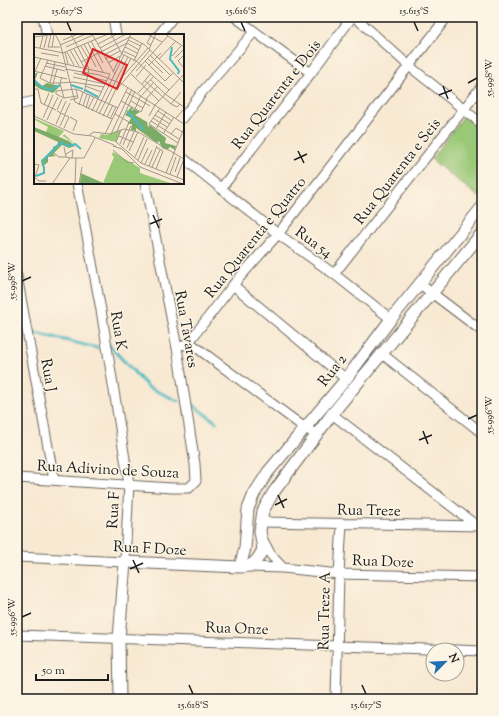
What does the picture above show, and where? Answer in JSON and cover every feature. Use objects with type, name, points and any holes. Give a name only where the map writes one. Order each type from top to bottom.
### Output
[{"type":"street","points":[[43,17],[47,34]]},
{"type":"street","points":[[113,17],[116,34]]},
{"type":"street","points":[[160,34],[173,17]]},
{"type":"street","points":[[235,17],[311,73]]},
{"type":"street","name":"Rua Quarenta e Dois","points":[[222,187],[311,73],[352,17]]},
{"type":"street","points":[[355,17],[408,65],[464,108],[482,124]]},
{"type":"street","name":"Rua Quarenta e Quatro","points":[[189,342],[233,285],[278,234],[408,65],[447,17]]},
{"type":"street","points":[[184,117],[203,91],[254,32]]},
{"type":"street","name":"Rua Quarenta e Seis","points":[[334,274],[482,86]]},
{"type":"street","points":[[17,105],[34,102]]},
{"type":"street","name":"Rua 54","points":[[184,159],[222,187],[278,234],[334,274],[391,319]]},
{"type":"street","name":"Rua K","points":[[77,184],[101,310],[129,484]]},
{"type":"street","name":"Rua Tavares","points":[[145,184],[178,348],[195,464],[196,481]]},
{"type":"street","name":"Rua 2","points":[[244,567],[248,510],[254,494],[268,472],[346,379],[391,319],[482,207]]},
{"type":"street","name":"Rua 2","points":[[244,567],[261,554],[263,547],[261,522],[263,511],[273,493],[332,414],[482,233]]},
{"type":"street","name":"Rua J","points":[[17,276],[54,480]]},
{"type":"street","points":[[420,284],[482,331]]},
{"type":"street","points":[[233,285],[346,379]]},
{"type":"street","points":[[178,348],[189,342],[305,428],[316,434]]},
{"type":"street","points":[[382,353],[482,433]]},
{"type":"street","name":"Rua Treze","points":[[332,414],[479,526]]},
{"type":"street","name":"Rua Adivino de Souza","points":[[17,478],[189,488],[196,481]]},
{"type":"street","name":"Rua F","points":[[125,562],[129,484]]},
{"type":"street","name":"Rua Treze","points":[[261,522],[479,526]]},
{"type":"street","name":"Rua Treze A","points":[[336,699],[338,574],[342,523]]},
{"type":"street","name":"Rua 2","points":[[262,540],[271,555],[283,568]]},
{"type":"street","name":"Rua F Doze","points":[[17,557],[283,568]]},
{"type":"street","points":[[120,699],[119,638],[125,562]]},
{"type":"street","name":"Rua Doze","points":[[283,568],[338,574],[482,577]]},
{"type":"street","name":"Rua Onze","points":[[17,635],[425,649]]},
{"type":"street","name":"Rua Onze","points":[[465,650],[482,651]]},
{"type":"green space","points":[[464,116],[482,131],[482,194],[479,197],[431,159]]},
{"type":"waterway","points":[[32,332],[97,348]]},
{"type":"waterway","points":[[109,345],[148,387],[178,401]]},
{"type":"waterway","points":[[187,401],[216,422]]}]
